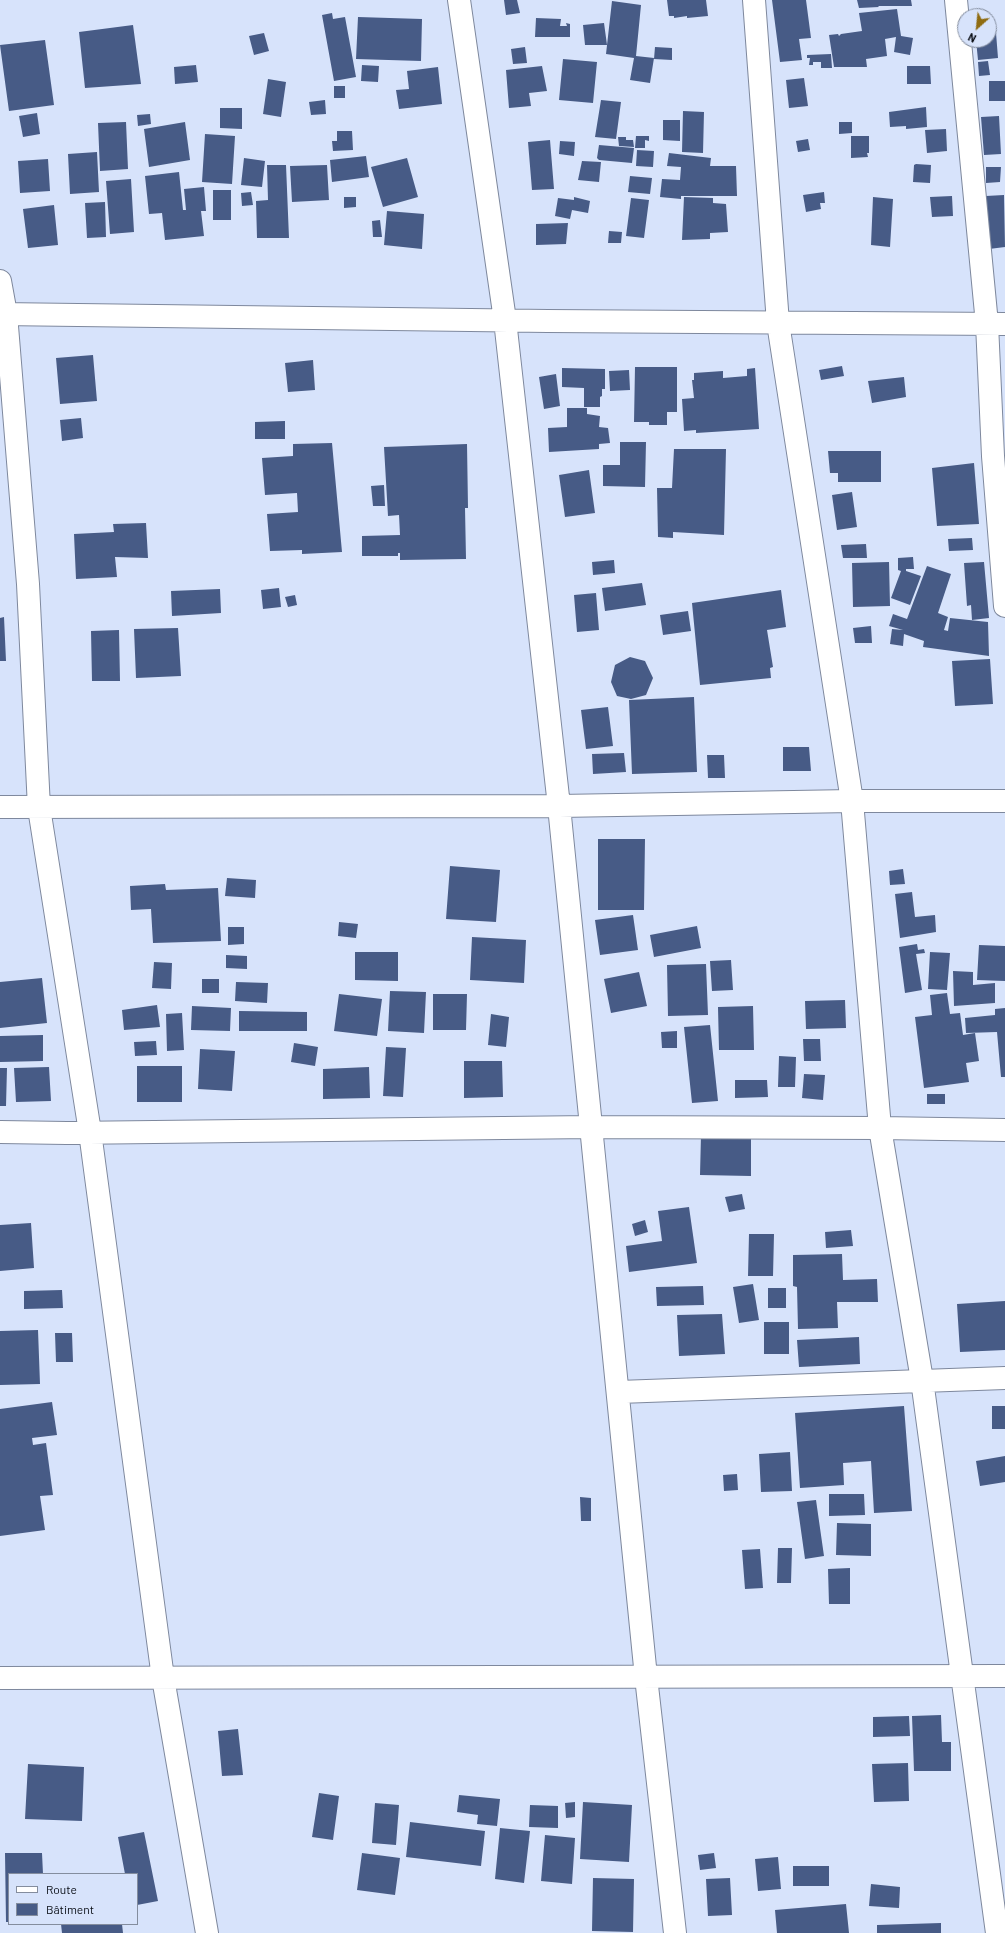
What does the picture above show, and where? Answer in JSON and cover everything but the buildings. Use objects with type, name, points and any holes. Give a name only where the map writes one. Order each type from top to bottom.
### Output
[{"type":"street","points":[[459,0],[505,320],[559,806],[619,1392],[646,1677],[675,1933]]},
{"type":"street","points":[[754,0],[778,323],[852,801],[880,1128],[922,1380],[997,1933]]},
{"type":"street","points":[[956,0],[996,324],[993,456],[1005,606]]},
{"type":"street","points":[[0,281],[28,584],[39,808],[90,1132],[163,1678],[208,1933]]},
{"type":"street","points":[[3,314],[996,324]]},
{"type":"street","points":[[0,807],[559,806],[852,801],[1005,801]]},
{"type":"street","points":[[0,1132],[591,1127],[1005,1130]]},
{"type":"street","points":[[619,1392],[1005,1378]]},
{"type":"street","points":[[0,1678],[1005,1676]]}]
